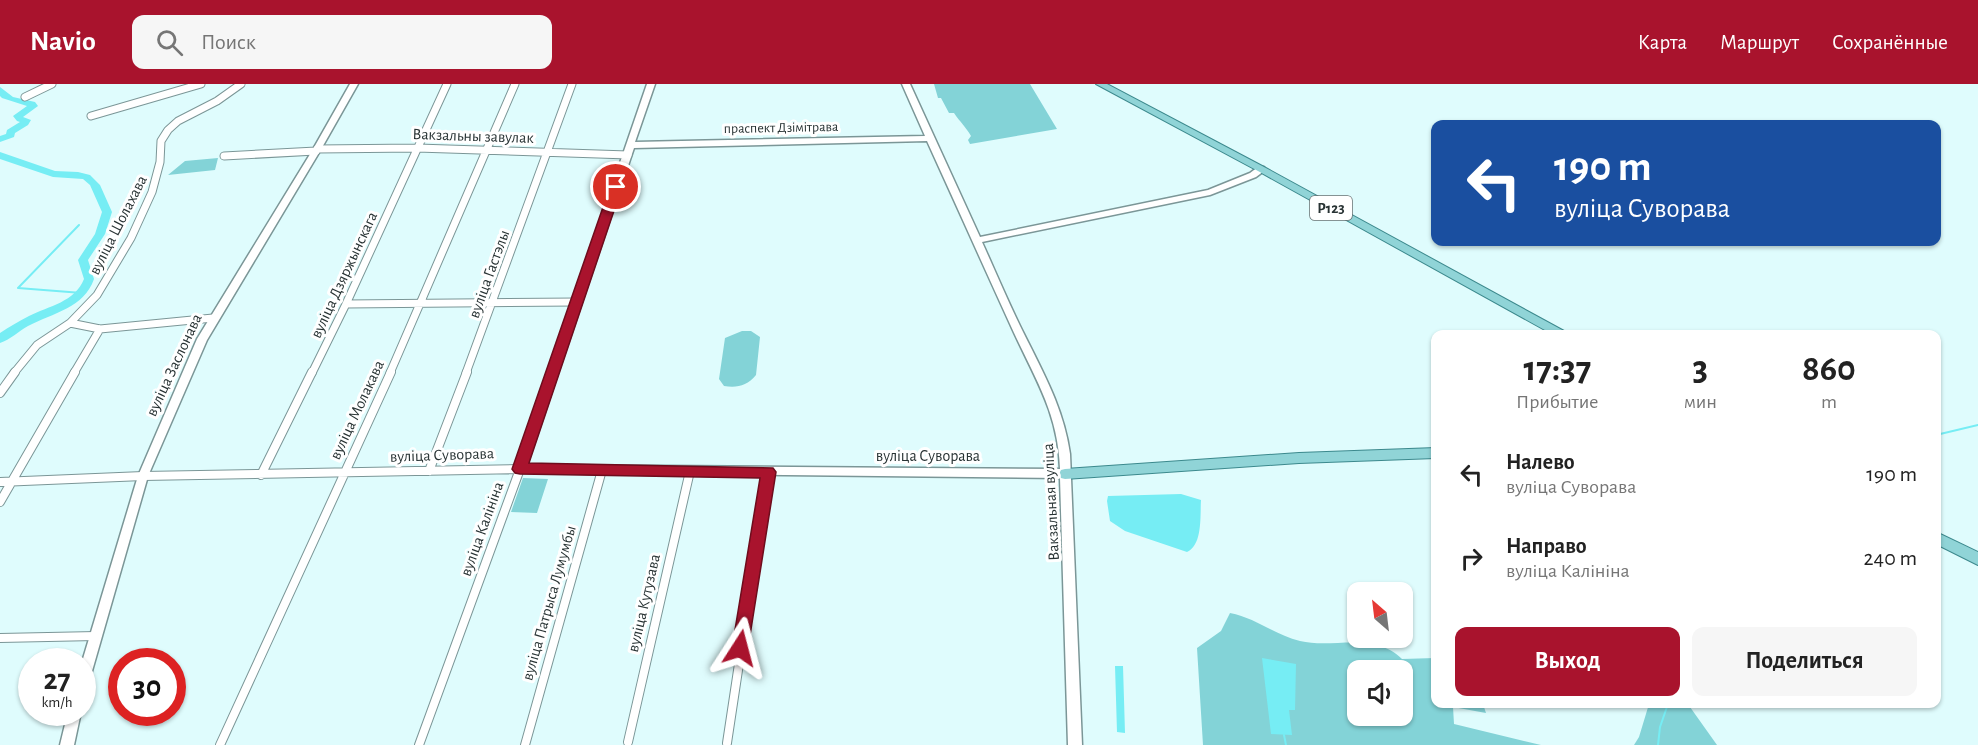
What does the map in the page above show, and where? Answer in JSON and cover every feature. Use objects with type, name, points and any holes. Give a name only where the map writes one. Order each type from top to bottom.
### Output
[{"type":"main road","name":"вуліца Заслонава","points":[[93,648],[143,476],[202,339],[317,150],[354,84]]},
{"type":"main road","name":"вуліца Калініна","points":[[520,469],[651,84]]},
{"type":"main road","name":"Вакзальная вуліца","points":[[906,84],[1019,334],[1051,397],[1064,441],[1075,745]]},
{"type":"main road","name":"Р123","points":[[1100,84],[1261,169],[1553,330]]},
{"type":"main road","name":"праспект Дзімітрава","points":[[631,145],[930,138]]},
{"type":"main road","points":[[978,240],[1210,192],[1253,175],[1261,169]]},
{"type":"main road","points":[[1065,474],[1299,458],[1431,453]]},
{"type":"main road","name":"вуліца Суворава","points":[[520,469],[1065,474]]},
{"type":"main road","points":[[1941,540],[1978,559]]},
{"type":"main road","points":[[67,745],[72,726]]},
{"type":"street","points":[[25,97],[52,84]]},
{"type":"street","points":[[91,116],[201,84]]},
{"type":"street","name":"вуліца Шолахава","points":[[0,393],[35,346],[46,335],[70,323],[82,307],[97,295],[152,192],[160,162],[161,141],[168,130],[178,121],[218,101],[241,84]]},
{"type":"street","name":"вуліца Дзяржынскага","points":[[261,475],[346,304],[447,84]]},
{"type":"street","name":"вуліца Молакава","points":[[220,745],[421,305],[515,84]]},
{"type":"street","name":"вуліца Гастэлы","points":[[429,471],[493,304],[572,84]]},
{"type":"street","name":"Вакзальны завулак","points":[[224,156],[317,150],[417,148],[628,155]]},
{"type":"street","points":[[346,304],[577,302]]},
{"type":"street","points":[[70,323],[100,329],[213,318]]},
{"type":"street","points":[[0,502],[100,329]]},
{"type":"street","name":"вуліца Суворава","points":[[0,482],[143,476],[520,469]]},
{"type":"street","name":"вуліца Калініна","points":[[418,745],[520,469]]},
{"type":"street","name":"вуліца Патрыса Лумумбы","points":[[525,745],[602,470]]},
{"type":"street","name":"вуліца Кутузава","points":[[628,742],[690,471]]},
{"type":"street","points":[[727,743],[768,472]]},
{"type":"street","points":[[0,638],[96,636]]},
{"type":"shaded area","points":[[934,84],[1030,84],[1057,129],[970,144],[968,140],[971,136],[954,113],[949,113],[941,98],[938,98]]},
{"type":"shaded area","points":[[218,158],[215,170],[168,175],[185,161]]},
{"type":"shaded area","points":[[742,331],[751,331],[760,337],[756,375],[742,385],[724,386],[719,379],[725,338]]},
{"type":"shaded area","points":[[523,478],[548,479],[537,513],[511,512]]},
{"type":"shaded area","points":[[1181,494],[1201,500],[1198,536],[1196,543],[1187,552],[1125,531],[1110,521],[1108,496]]},
{"type":"shaded area","points":[[1230,613],[1300,641],[1347,642],[1347,648],[1384,648],[1402,659],[1431,658],[1431,708],[1453,708],[1454,724],[1541,745],[1203,745],[1197,648],[1221,631]]},
{"type":"shaded area","points":[[1262,658],[1296,664],[1295,710],[1289,710],[1292,735],[1271,734]]},
{"type":"shaded area","points":[[1115,666],[1123,666],[1125,733],[1117,732]]},
{"type":"shaded area","points":[[1458,708],[1484,708],[1486,713]]},
{"type":"shaded area","points":[[1648,708],[1691,708],[1717,745],[1634,745],[1639,737]]},
{"type":"waterway","points":[[0,90],[10,99],[33,106],[18,116],[26,120],[25,123],[10,132],[11,135],[0,139]]},
{"type":"waterway","points":[[0,155],[53,174],[78,175],[90,179],[107,212],[100,234],[83,260],[89,279],[81,293],[68,303],[27,322],[0,339]]},
{"type":"waterway","points":[[79,225],[18,288],[82,293]]},
{"type":"waterway","points":[[1941,434],[1978,425]]},
{"type":"waterway","points":[[1658,745],[1660,727],[1667,708]]},
{"type":"waterway","points":[[1284,735],[1286,745]]},
{"type":"route","points":[[616,187],[520,469],[768,472],[740,648]]}]
